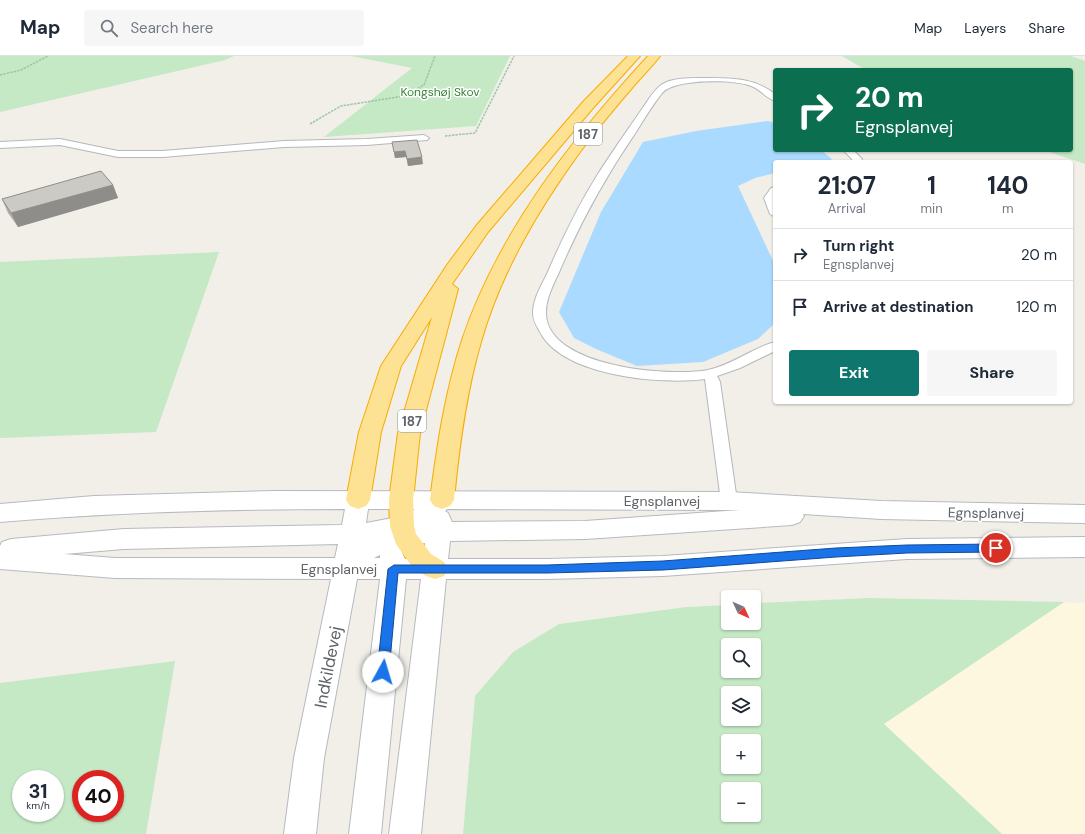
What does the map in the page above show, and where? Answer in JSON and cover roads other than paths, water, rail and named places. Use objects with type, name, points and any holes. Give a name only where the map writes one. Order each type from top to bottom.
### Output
[{"type":"highway","name":"187","points":[[396,533],[409,434],[456,265],[482,229],[535,166],[588,105],[634,56]]},
{"type":"highway","name":"187","points":[[442,500],[450,434],[464,369],[478,320],[495,277],[528,216],[561,167],[654,56]]},
{"type":"highway","points":[[358,500],[370,432],[391,366],[456,265]]},
{"type":"highway","points":[[396,533],[422,560],[435,569]]},
{"type":"main road","name":"Egnsplanvej","points":[[0,512],[102,505],[274,500],[442,500],[729,501],[881,510],[1085,514]]},
{"type":"main road","points":[[358,500],[371,505],[396,533],[394,569],[365,834]]},
{"type":"main road","name":"Indkildevej","points":[[300,834],[309,758],[358,500]]},
{"type":"main road","points":[[405,834],[442,500]]},
{"type":"main road","points":[[346,569],[358,556],[427,514],[442,500]]},
{"type":"main road","points":[[0,550],[124,539],[585,530],[881,510]]},
{"type":"main road","name":"Egnsplanvej","points":[[0,559],[115,568],[547,569],[655,566],[907,549],[1085,547]]},
{"type":"lane","points":[[773,97],[756,85],[736,81],[675,83],[662,88],[618,149],[574,225],[540,304],[540,319],[547,334],[560,347],[596,366],[622,373],[673,377],[709,374],[744,362],[773,347]]},
{"type":"lane","points":[[0,144],[60,142],[118,154],[163,154],[284,144],[367,142],[424,138]]},
{"type":"lane","points":[[850,152],[857,160]]},
{"type":"lane","points":[[773,193],[769,198],[773,209]]},
{"type":"lane","points":[[709,374],[714,382],[729,501]]},
{"type":"water","points":[[768,121],[773,122],[773,152],[823,152],[832,159],[773,160],[773,174],[755,178],[738,186],[773,261],[773,325],[758,339],[703,362],[637,366],[574,338],[559,312],[601,212],[643,142],[696,131]]},
{"type":"park label","name":"Kongshøj Skov","points":[[440,92]]}]
